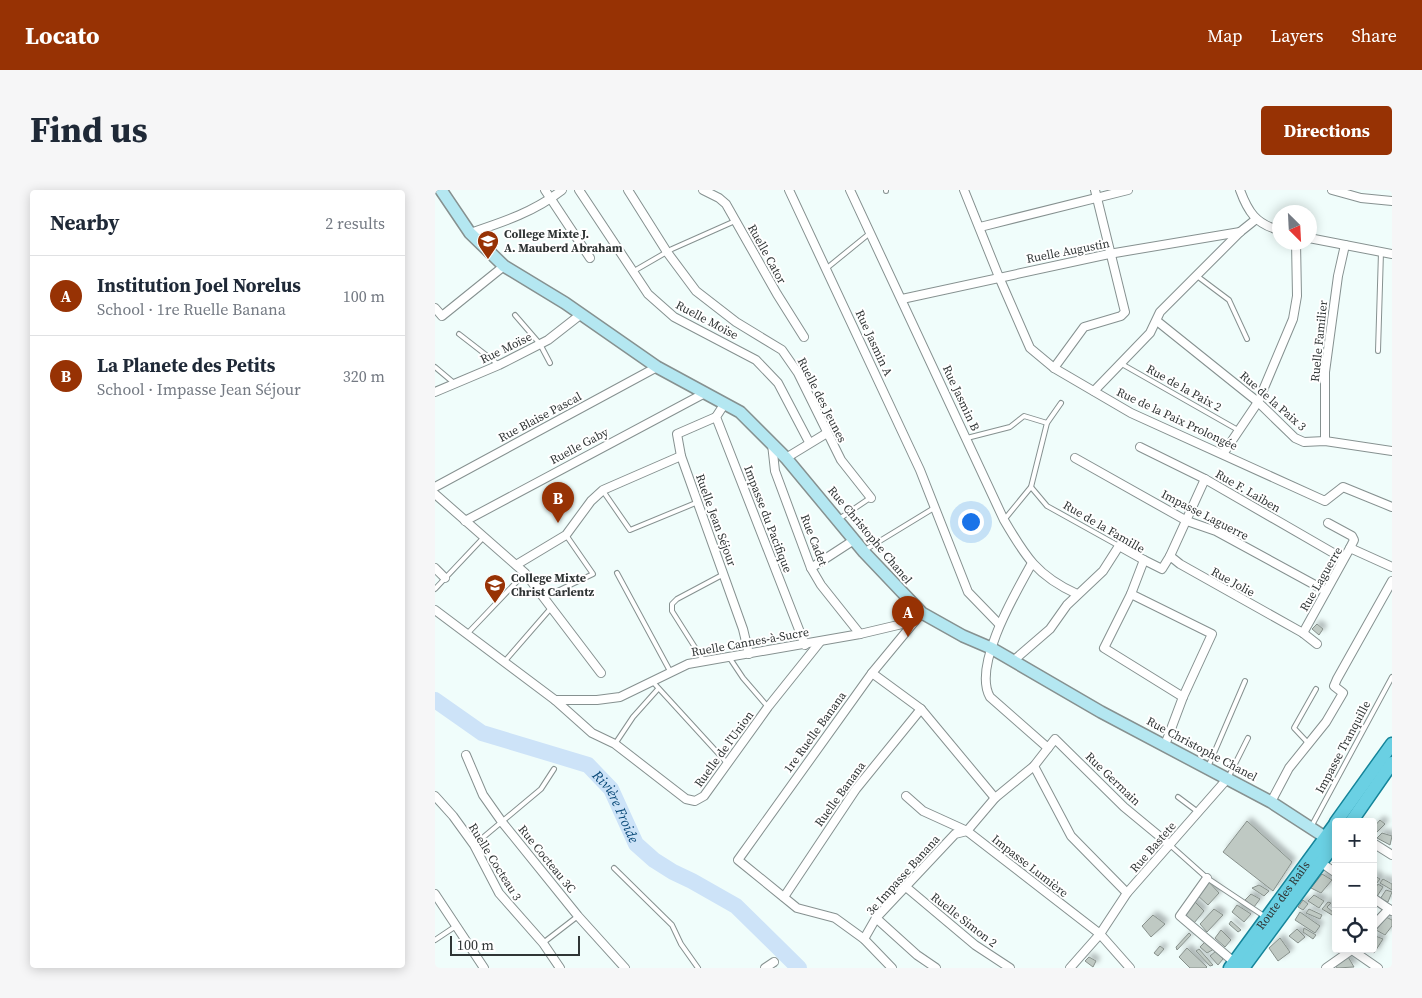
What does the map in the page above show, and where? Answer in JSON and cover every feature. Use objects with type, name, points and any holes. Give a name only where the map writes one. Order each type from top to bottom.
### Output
[{"type":"main road","name":"Route des Rails","points":[[1339,818],[1392,744]]},
{"type":"main road","points":[[1354,818],[1392,763]]},
{"type":"main road","name":"Route des Rails","points":[[1236,966],[1320,862],[1332,841]]},
{"type":"main road","name":"Route des Rails","points":[[1236,966],[1266,918],[1332,841]]},
{"type":"street","name":"Rue Christophe Chanel","points":[[441,190],[470,233],[504,266],[657,367],[740,412],[786,458],[918,617],[991,648],[1101,712],[1271,802],[1332,841]]},
{"type":"street","points":[[545,190],[590,258]]},
{"type":"street","points":[[470,233],[517,217],[550,199],[562,190]]},
{"type":"street","name":"Ruelle Moïse","points":[[579,190],[648,294],[659,306],[694,328],[748,355],[764,367],[778,383],[809,442]]},
{"type":"street","name":"Ruelle des Jeunes","points":[[627,190],[667,252],[696,291],[736,322],[782,350],[798,373],[841,460],[871,498]]},
{"type":"street","name":"Ruelle Cator","points":[[703,190],[719,198],[736,221],[756,259],[804,337]]},
{"type":"street","name":"Rue Jasmin A","points":[[789,190],[827,268],[936,507],[968,592],[999,624]]},
{"type":"street","name":"Rue Jasmin B","points":[[850,190],[903,299],[1004,520],[1037,570],[1059,586],[1077,594]]},
{"type":"street","name":"Rue de la Paix Prolongée","points":[[964,190],[1030,348],[1054,368],[1131,413],[1325,501],[1343,487],[1392,507]]},
{"type":"street","points":[[980,227],[1096,194],[1128,190]]},
{"type":"street","points":[[1240,190],[1246,207],[1255,220],[1272,227]]},
{"type":"street","points":[[1335,191],[1361,198],[1392,200]]},
{"type":"street","points":[[1054,368],[1084,327],[1121,316],[1125,313],[1109,254],[1096,194]]},
{"type":"street","points":[[1094,391],[1150,334],[1161,312],[1196,275],[1255,220]]},
{"type":"street","name":"Ruelle Augustin","points":[[903,299],[1109,254],[1240,232]]},
{"type":"street","points":[[1317,239],[1392,254]]},
{"type":"street","name":"Ruelle Familier","points":[[1325,441],[1325,372],[1338,276],[1345,244]]},
{"type":"street","points":[[1223,454],[1258,402],[1296,308],[1296,250]]},
{"type":"street","points":[[435,308],[442,316],[504,266]]},
{"type":"street","name":"Rue Moïse","points":[[435,392],[499,365],[548,340],[580,315]]},
{"type":"street","name":"Rue de la Paix 3","points":[[1157,322],[1258,402],[1295,438],[1304,442],[1325,441],[1392,451]]},
{"type":"street","name":"Rue Blaise Pascal","points":[[435,487],[657,367]]},
{"type":"street","name":"Ruelle Gaby","points":[[465,521],[705,393]]},
{"type":"street","points":[[716,417],[725,403]]},
{"type":"street","name":"Ruelle Jean Séjour","points":[[716,417],[677,434],[681,456],[743,629],[749,654]]},
{"type":"street","name":"Impasse du Pacifique","points":[[716,417],[805,645]]},
{"type":"street","points":[[786,458],[809,442],[827,433]]},
{"type":"street","name":"Rue Cadet","points":[[772,442],[775,471],[811,568],[821,585],[860,634]]},
{"type":"street","name":"Rue F. Laiben","points":[[1140,447],[1205,479],[1343,558]]},
{"type":"street","points":[[516,565],[566,535],[591,501],[603,490],[681,456]]},
{"type":"street","name":"Impasse Laguerre","points":[[1075,458],[1187,521],[1216,531],[1326,591]]},
{"type":"street","points":[[1144,560],[1162,569],[1187,521],[1205,479]]},
{"type":"street","points":[[435,494],[525,573],[601,673]]},
{"type":"street","points":[[1328,523],[1352,536],[1354,540],[1350,548]]},
{"type":"street","points":[[811,568],[854,540]]},
{"type":"street","points":[[1013,660],[1050,629],[1077,594],[1103,571],[1119,546]]},
{"type":"street","name":"Rue de la Famille","points":[[1119,546],[1144,560],[1131,594],[1104,648],[1183,697]]},
{"type":"street","name":"Rue Laguerre","points":[[1303,633],[1350,548],[1392,567]]},
{"type":"street","name":"Rue Jolie","points":[[1169,556],[1179,564],[1303,633],[1317,644]]},
{"type":"street","points":[[1032,563],[999,624],[991,648],[985,689],[990,697],[1048,748]]},
{"type":"street","points":[[435,568],[445,578]]},
{"type":"street","points":[[1271,802],[1289,768],[1326,722],[1343,692],[1334,686],[1337,679],[1392,581]]},
{"type":"street","points":[[1131,594],[1213,634],[1183,697],[1165,745]]},
{"type":"street","points":[[435,610],[555,700]]},
{"type":"street","name":"Ruelle Cannes-à-Sucre","points":[[555,700],[597,700],[620,697],[670,671],[703,660],[805,645],[860,634],[918,617]]},
{"type":"street","name":"1re Ruelle Banana","points":[[784,896],[737,860],[872,672],[918,617]]},
{"type":"street","name":"Ruelle de l'Union","points":[[555,700],[592,733],[615,744],[691,800],[699,800],[704,796],[768,707],[820,642]]},
{"type":"street","points":[[872,672],[921,709],[995,798]]},
{"type":"street","name":"Ruelle Banana","points":[[784,896],[856,789],[921,709]]},
{"type":"street","name":"Rue Germain","points":[[1048,748],[1055,740],[1124,807],[1170,845]]},
{"type":"street","name":"3e Impasse Banana","points":[[864,939],[876,918],[955,834],[967,831],[995,798],[1034,766],[1048,748]]},
{"type":"street","name":"Rue Cocteau 3C","points":[[466,755],[483,795],[502,822],[578,916],[625,968]]},
{"type":"street","points":[[1034,766],[1071,836],[1127,893]]},
{"type":"street","name":"Rue Bastete","points":[[1070,968],[1100,934],[1127,893],[1228,778]]},
{"type":"street","name":"Ruelle Cocteau 3","points":[[435,796],[453,816],[475,846],[499,893],[543,943],[556,966]]},
{"type":"street","name":"Impasse Lumière","points":[[906,796],[923,811],[967,831],[1100,934],[1130,968]]},
{"type":"street","points":[[1377,846],[1392,855]]},
{"type":"street","points":[[1320,862],[1332,870]]},
{"type":"street","points":[[1207,878],[1180,916],[1236,966]]},
{"type":"street","name":"Ruelle Simon 2","points":[[906,887],[975,945],[1010,968]]},
{"type":"street","points":[[435,894],[484,968]]},
{"type":"street","points":[[784,896],[797,908],[835,918],[864,939],[892,968]]},
{"type":"street","points":[[1377,901],[1391,910],[1377,922]]},
{"type":"street","points":[[876,918],[936,968]]},
{"type":"street","points":[[1327,968],[1348,953]]},
{"type":"street","points":[[1356,953],[1378,968]]},
{"type":"street","points":[[765,968],[774,962]]},
{"type":"lane","points":[[634,271],[667,252],[736,221]]},
{"type":"lane","points":[[827,268],[871,232]]},
{"type":"lane","points":[[1378,351],[1381,252]]},
{"type":"lane","points":[[1196,275],[1229,300],[1247,339]]},
{"type":"lane","points":[[515,315],[540,344],[550,363]]},
{"type":"lane","points":[[459,334],[499,365]]},
{"type":"lane","name":"Rue de la Paix 2","points":[[1119,364],[1238,430]]},
{"type":"lane","points":[[435,367],[455,384]]},
{"type":"lane","points":[[1004,520],[1031,488],[1047,423],[1061,402]]},
{"type":"lane","points":[[967,438],[1010,427],[1024,416],[1047,423]]},
{"type":"lane","name":"Rue de la Famille","points":[[1031,488],[1047,506],[1119,546]]},
{"type":"lane","points":[[603,490],[631,530],[697,502]]},
{"type":"lane","points":[[837,521],[871,498]]},
{"type":"lane","points":[[864,552],[936,507]]},
{"type":"lane","points":[[545,597],[593,574],[566,535]]},
{"type":"lane","points":[[435,590],[484,536]]},
{"type":"lane","points":[[467,634],[525,573]]},
{"type":"lane","points":[[617,573],[670,671]]},
{"type":"lane","points":[[703,660],[673,611],[672,604],[677,599],[724,574]]},
{"type":"lane","points":[[505,661],[551,608]]},
{"type":"lane","points":[[729,657],[743,678],[768,707]]},
{"type":"lane","name":"Impasse Tranquille","points":[[1311,827],[1392,677]]},
{"type":"lane","points":[[652,681],[727,763]]},
{"type":"lane","points":[[1208,767],[1245,681]]},
{"type":"lane","points":[[615,744],[633,717],[658,689]]},
{"type":"lane","points":[[1309,744],[1294,728],[1316,689]]},
{"type":"lane","name":"Rue Bastete","points":[[1228,778],[1248,738]]},
{"type":"lane","points":[[475,846],[541,789],[554,769]]},
{"type":"lane","points":[[1178,797],[1198,812]]},
{"type":"lane","name":"Rue Germain","points":[[1170,845],[1207,878],[1266,918]]},
{"type":"lane","points":[[614,868],[672,925],[681,944],[698,968]]},
{"type":"lane","points":[[543,943],[578,916]]},
{"type":"lane","points":[[435,940],[456,926]]},
{"type":"building","points":[[1317,624],[1323,629],[1319,635],[1312,629]]},
{"type":"building","points":[[1380,820],[1385,824],[1377,832],[1377,823]]},
{"type":"building","points":[[1247,821],[1292,862],[1273,891],[1223,852]]},
{"type":"building","points":[[1382,833],[1392,836],[1390,845],[1377,838]]},
{"type":"building","points":[[1322,874],[1332,880],[1321,893],[1311,888]]},
{"type":"building","points":[[1383,879],[1392,884],[1392,890],[1380,883]]},
{"type":"building","points":[[1208,881],[1219,893],[1208,905],[1196,894]]},
{"type":"building","points":[[1378,884],[1383,887],[1377,896]]},
{"type":"building","points":[[1259,885],[1269,891],[1264,896],[1252,888]]},
{"type":"building","points":[[1386,890],[1392,892],[1388,902],[1380,899]]},
{"type":"building","points":[[1251,894],[1260,899],[1254,907],[1245,900]]},
{"type":"building","points":[[1314,895],[1324,901],[1319,908],[1308,901]]},
{"type":"building","points":[[1193,900],[1204,911],[1194,923],[1183,912]]},
{"type":"building","points":[[1303,900],[1308,904],[1303,910],[1298,907]]},
{"type":"building","points":[[1328,902],[1331,903],[1327,907],[1332,911],[1332,915],[1322,909]]},
{"type":"building","points":[[1237,905],[1251,914],[1244,922],[1232,912]]},
{"type":"building","points":[[1214,909],[1223,915],[1207,932],[1200,924]]},
{"type":"building","points":[[1309,909],[1322,915],[1320,919],[1306,913]]},
{"type":"building","points":[[1300,912],[1320,926],[1315,933],[1295,920]]},
{"type":"building","points":[[1153,915],[1165,924],[1151,937],[1142,926]]},
{"type":"building","points":[[1386,917],[1392,920],[1392,926],[1385,935],[1377,929]]},
{"type":"building","points":[[1231,921],[1241,930],[1238,932],[1229,924]]},
{"type":"building","points":[[1304,928],[1316,935],[1313,939],[1303,932]]},
{"type":"building","points":[[1297,929],[1305,937],[1298,943],[1289,936]]},
{"type":"building","points":[[1221,930],[1231,940],[1225,947],[1215,938]]},
{"type":"building","points":[[1189,933],[1191,935],[1177,950],[1176,947]]},
{"type":"building","points":[[1377,937],[1383,939],[1377,948]]},
{"type":"building","points":[[1280,938],[1290,952],[1278,961],[1269,948]]},
{"type":"building","points":[[1205,942],[1214,949],[1207,953],[1200,947]]},
{"type":"building","points":[[1160,946],[1164,949],[1158,956],[1154,953]]},
{"type":"building","points":[[1187,948],[1206,968],[1190,968],[1179,957]]},
{"type":"building","points":[[1199,949],[1213,965],[1210,966],[1196,951]]},
{"type":"building","points":[[1216,951],[1223,959],[1218,965],[1210,956]]},
{"type":"building","points":[[1347,955],[1354,967],[1337,968],[1334,963]]},
{"type":"building","points":[[1089,957],[1096,961],[1093,967],[1085,961]]},
{"type":"waterway","name":"Rivière Froide","points":[[435,700],[482,733],[588,765],[611,789],[636,844],[654,860],[673,872],[736,906],[799,968]]},
{"type":"place","name":"College Mixte J. A. Mauberd Abraham","points":[[488,260]]},
{"type":"place","name":"La Planete des Petits","points":[[558,523]]},
{"type":"place","name":"College Mixte Christ Carlentz","points":[[495,604]]},
{"type":"place","name":"Institution Joel Norelus","points":[[908,637]]}]
